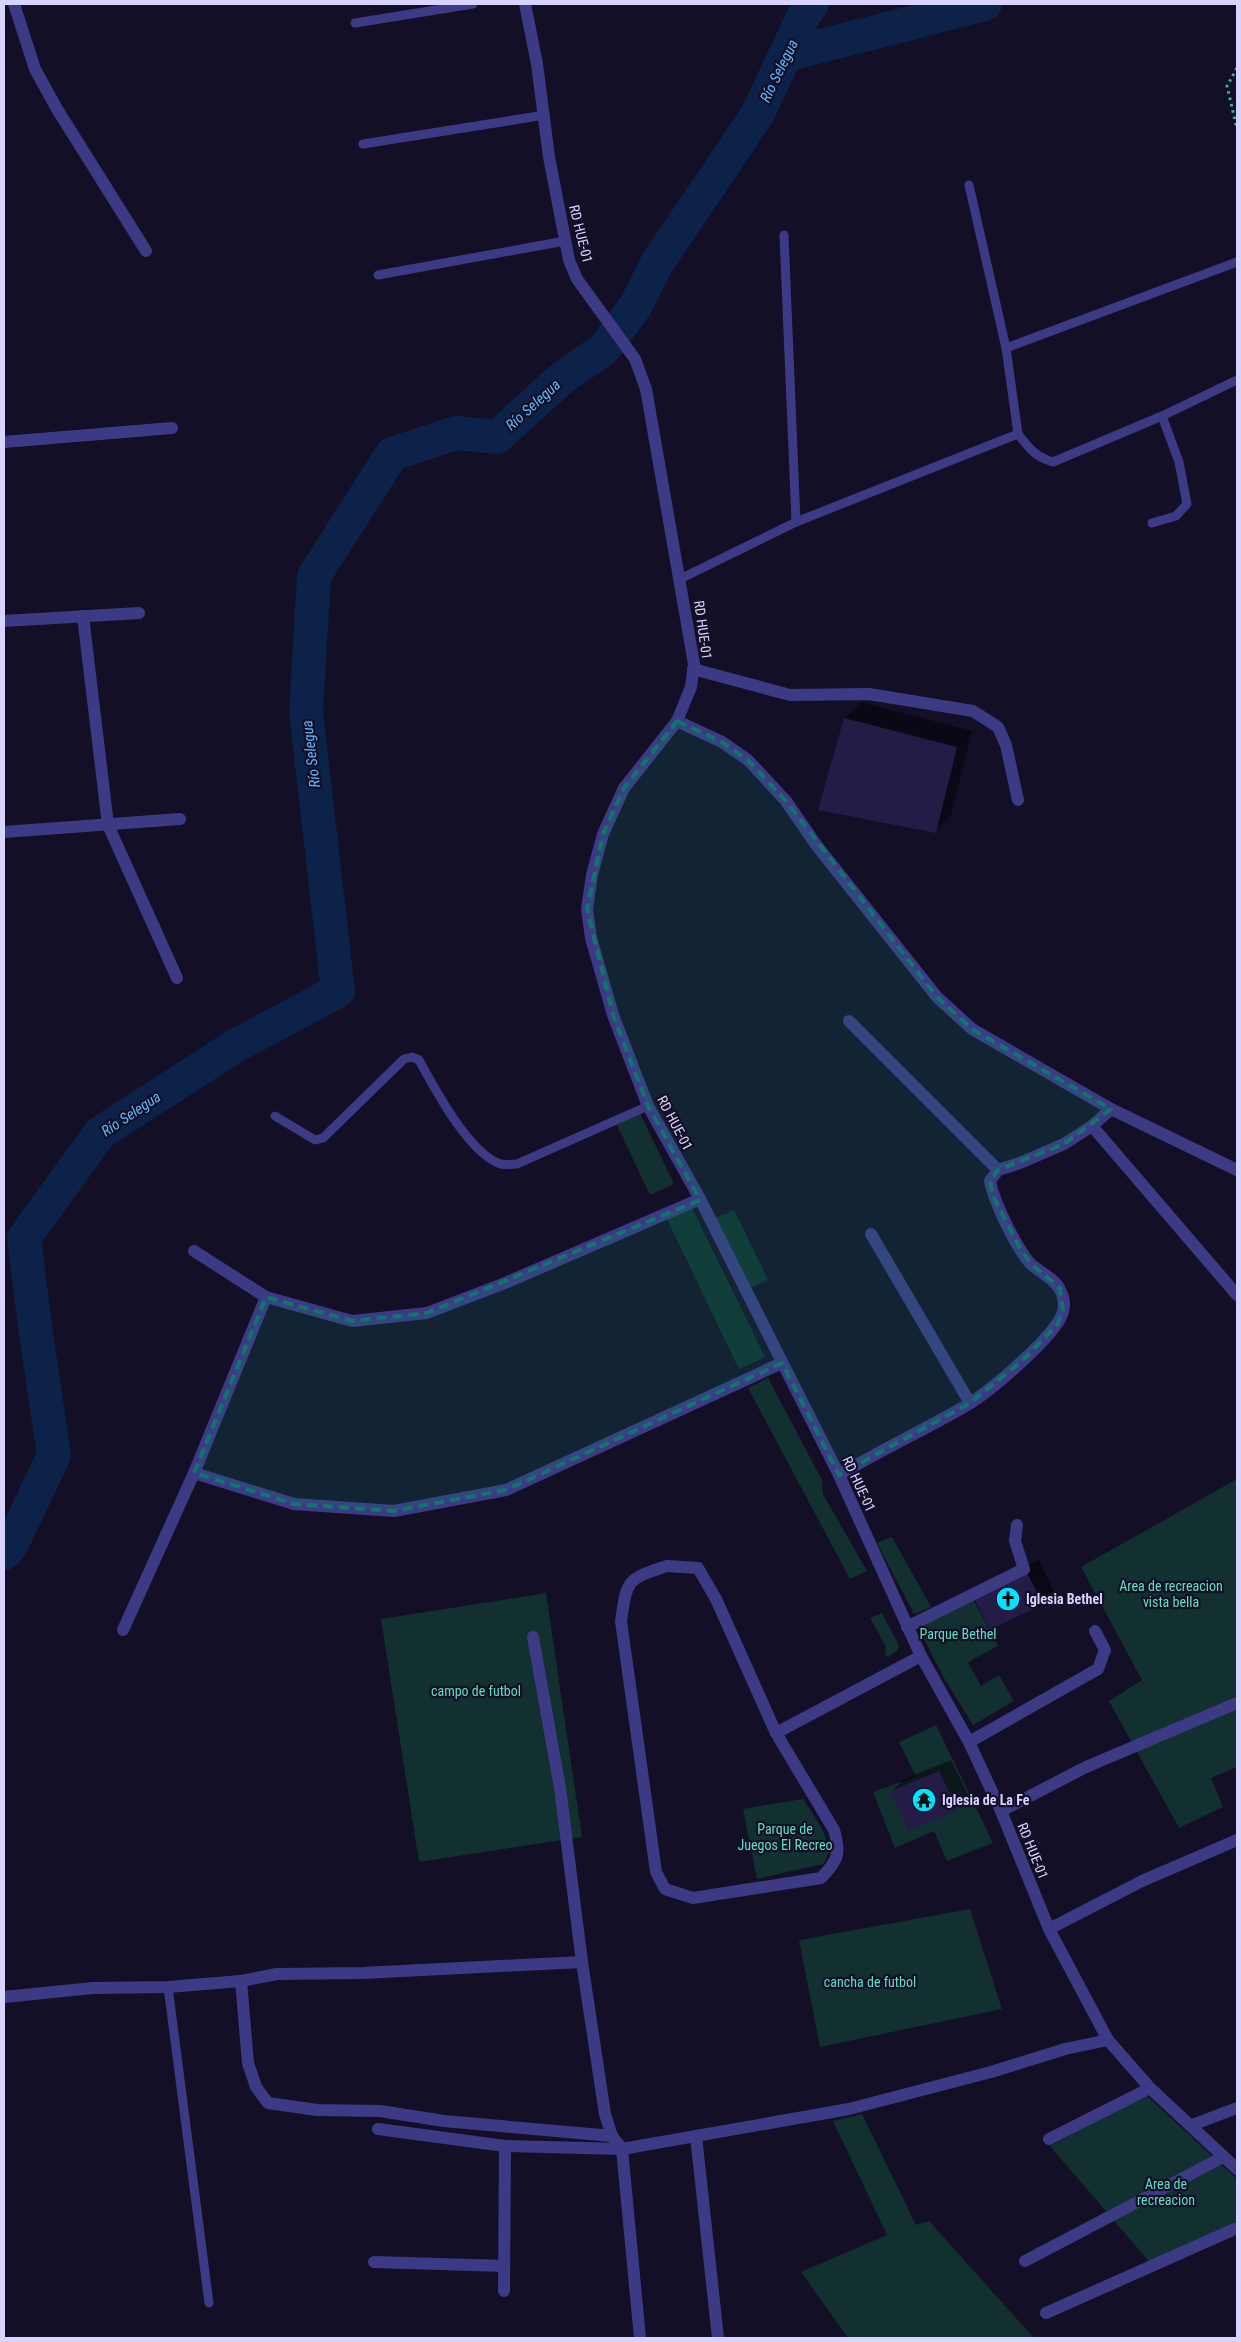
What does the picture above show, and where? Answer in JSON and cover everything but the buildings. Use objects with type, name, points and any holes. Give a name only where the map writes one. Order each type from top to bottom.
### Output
[{"type":"street","points":[[14,4],[35,69],[52,101],[146,251]]},
{"type":"street","name":"RD HUE-01","points":[[526,4],[545,115],[549,156],[565,241],[577,279],[635,359],[646,389],[691,639],[692,687],[677,720],[624,788],[603,834],[592,875],[587,909],[591,938],[613,1015],[648,1106],[700,1200],[838,1474],[921,1656],[969,1742],[1001,1811],[1049,1929],[1108,2040],[1150,2088],[1192,2125],[1237,2170]]},
{"type":"street","points":[[4,442],[172,428]]},
{"type":"street","points":[[4,621],[139,612]]},
{"type":"street","points":[[83,616],[108,825],[177,978]]},
{"type":"street","points":[[693,669],[790,695],[869,694],[973,711],[998,727],[1006,745],[1018,800]]},
{"type":"street","points":[[677,720],[722,742],[748,760],[786,802],[817,846],[937,998],[965,1023],[1005,1049],[1111,1109],[1237,1170]]},
{"type":"street","points":[[4,832],[180,819]]},
{"type":"street","points":[[849,1021],[998,1170]]},
{"type":"street","points":[[838,1474],[970,1403],[1023,1360],[1056,1325],[1063,1311],[1064,1299],[1060,1288],[1030,1263],[993,1196],[990,1181],[998,1170],[1020,1164],[1064,1144],[1092,1126],[1111,1109]]},
{"type":"street","points":[[1092,1126],[1237,1295]]},
{"type":"street","points":[[194,1251],[266,1297],[352,1321],[427,1313],[505,1283],[700,1200]]},
{"type":"street","points":[[871,1234],[970,1403]]},
{"type":"street","points":[[123,1630],[194,1473],[266,1297]]},
{"type":"street","points":[[194,1473],[294,1504],[394,1511],[506,1490],[782,1363]]},
{"type":"street","points":[[908,1627],[1024,1569],[1015,1541],[1017,1525]]},
{"type":"street","points":[[667,1566],[698,1568],[716,1599],[776,1733],[834,1830],[838,1846],[835,1864],[821,1878],[692,1898],[665,1889],[656,1872],[621,1621],[625,1592],[636,1576],[667,1566]]},
{"type":"street","points":[[969,1742],[1098,1670],[1105,1650],[1095,1631]]},
{"type":"street","points":[[533,1637],[560,1788],[582,1962],[605,2114],[612,2136],[622,2149],[640,2338]]},
{"type":"street","points":[[776,1733],[921,1656]]},
{"type":"street","points":[[1001,1811],[1086,1768],[1237,1703]]},
{"type":"street","points":[[1049,1929],[1142,1881],[1237,1840]]},
{"type":"street","points":[[4,1997],[93,1988],[168,1987],[241,1981],[277,1974],[373,1972],[582,1962]]},
{"type":"street","points":[[241,1981],[248,2062],[256,2087],[268,2103],[317,2110],[380,2111],[444,2121],[612,2136]]},
{"type":"street","points":[[378,2130],[505,2146],[622,2149],[849,2109],[991,2072],[1066,2049],[1108,2040]]},
{"type":"street","points":[[1049,2139],[1150,2088]]},
{"type":"street","points":[[1192,2125],[1237,2108]]},
{"type":"street","points":[[696,2136],[718,2338]]},
{"type":"street","points":[[504,2291],[505,2146]]},
{"type":"street","points":[[1025,2261],[1224,2157]]},
{"type":"street","points":[[1046,2313],[1237,2228]]},
{"type":"street","points":[[374,2262],[504,2266]]},
{"type":"lane","points":[[355,23],[473,4]]},
{"type":"lane","points":[[363,144],[545,115]]},
{"type":"lane","points":[[969,185],[1006,348],[1018,434],[1032,453],[1053,462],[1162,416],[1237,380]]},
{"type":"lane","points":[[784,235],[796,522]]},
{"type":"lane","points":[[378,275],[565,241]]},
{"type":"lane","points":[[1006,348],[1237,262]]},
{"type":"lane","points":[[1152,522],[1176,516],[1187,504],[1179,462],[1162,416]]},
{"type":"lane","points":[[680,579],[796,522],[1018,434]]},
{"type":"lane","points":[[275,1116],[315,1140],[324,1138],[404,1059],[412,1057],[419,1060],[453,1120],[487,1157],[500,1164],[517,1164],[648,1106]]},
{"type":"lane","points":[[168,1987],[208,2303]]},
{"type":"path","points":[[1237,68],[1227,86],[1237,129]]},
{"type":"highlighted area","points":[[677,721],[722,742],[748,760],[786,801],[937,997],[972,1029],[1111,1109],[1064,1144],[998,1170],[990,1181],[993,1196],[1030,1263],[1060,1288],[1063,1311],[1057,1325],[1023,1360],[970,1403],[839,1475],[782,1363],[506,1490],[394,1511],[294,1504],[194,1473],[266,1297],[352,1321],[427,1313],[700,1200],[648,1106],[613,1015],[587,909],[603,834],[624,788]]},
{"type":"green space","points":[[639,1111],[674,1184],[650,1195],[615,1121]]},
{"type":"green space","points":[[690,1204],[765,1357],[739,1369],[665,1215]]},
{"type":"green space","points":[[734,1210],[768,1280],[746,1290],[711,1220]]},
{"type":"green space","points":[[768,1378],[822,1480],[823,1494],[867,1571],[850,1579],[748,1388]]},
{"type":"green space","name":"Area de recreacion vista bella","points":[[1237,1479],[1237,1767],[1211,1778],[1223,1807],[1179,1828],[1109,1701],[1142,1680],[1081,1567]]},
{"type":"green space","points":[[892,1537],[931,1607],[914,1614],[877,1543]]},
{"type":"green space","name":"campo de futbol","points":[[546,1593],[582,1837],[419,1862],[381,1619]]},
{"type":"green space","name":"Parque Bethel","points":[[971,1595],[998,1646],[968,1662],[981,1686],[999,1675],[1014,1701],[973,1725],[944,1678],[916,1623]]},
{"type":"green space","points":[[882,1613],[899,1646],[897,1651],[889,1656],[885,1656],[886,1647],[870,1618]]},
{"type":"green space","points":[[936,1725],[993,1843],[947,1861],[934,1831],[895,1848],[873,1792],[916,1777],[899,1742]]},
{"type":"green space","name":"Parque de Juegos El Recreo","points":[[803,1799],[818,1822],[826,1840],[827,1857],[823,1864],[757,1879],[743,1809]]},
{"type":"green space","name":"cancha de futbol","points":[[970,1909],[1002,2009],[820,2047],[799,1940]]},
{"type":"green space","name":"Area de recreacion","points":[[1145,2094],[1237,2179],[1237,2221],[1152,2265],[1050,2146]]},
{"type":"green space","points":[[862,2114],[916,2225],[929,2221],[1034,2338],[848,2338],[801,2272],[887,2235],[833,2121]]},
{"type":"waterway","name":"Río Selegua","points":[[4,1553],[11,1546],[54,1455],[24,1238],[100,1133],[235,1046],[338,991],[306,712],[314,576],[392,454],[456,433],[497,437],[562,378],[604,349],[636,305],[657,263],[757,115],[804,15],[812,4]]},
{"type":"waterway","points":[[785,55],[985,4]]},
{"type":"place","name":"Iglesia Bethel","points":[[1008,1599]]},
{"type":"place","name":"Iglesia de La Fe","points":[[924,1800]]}]
